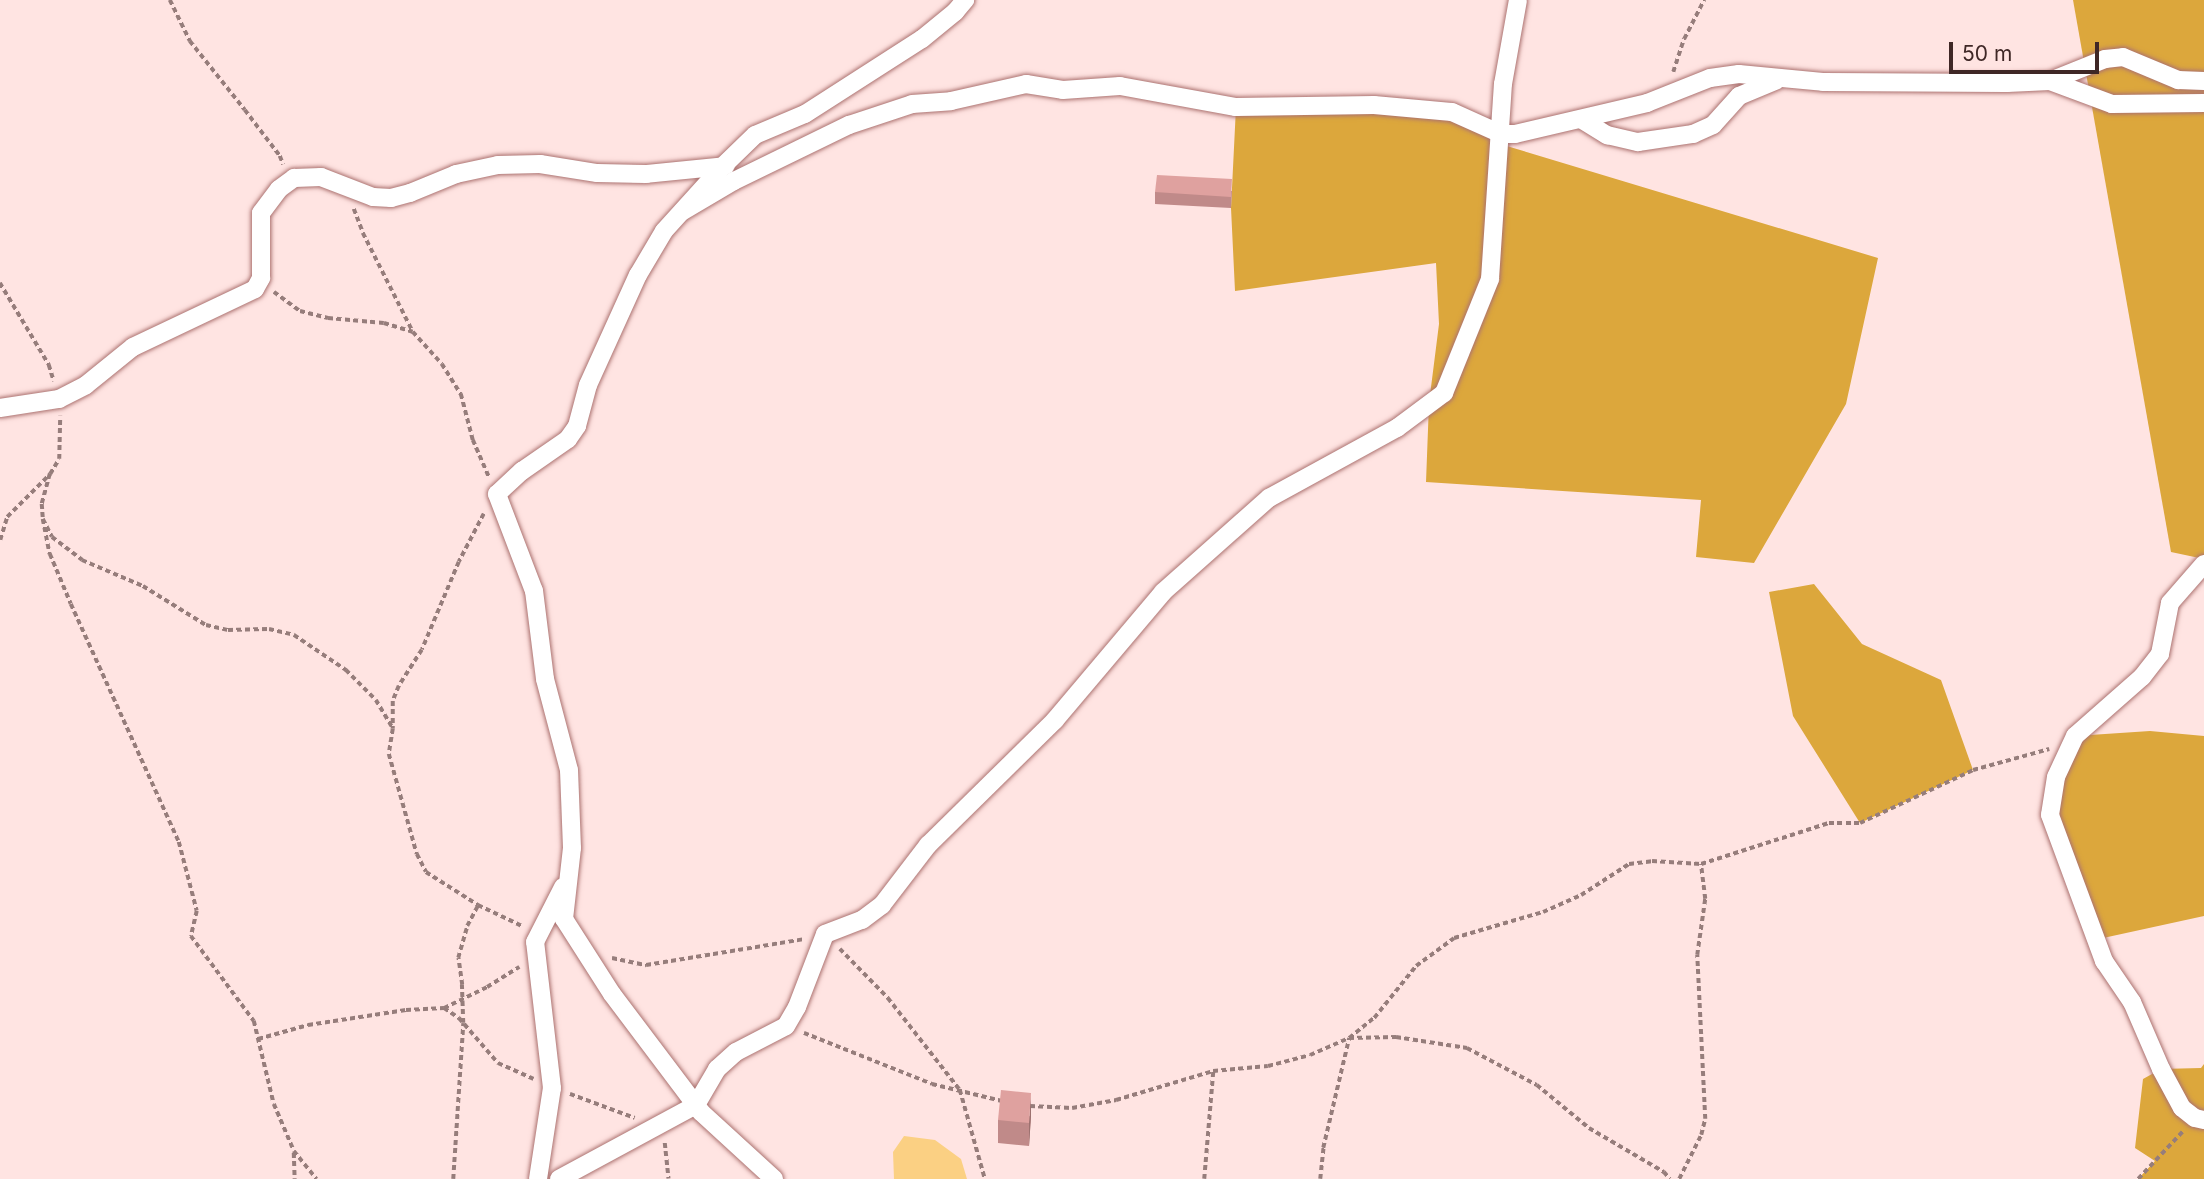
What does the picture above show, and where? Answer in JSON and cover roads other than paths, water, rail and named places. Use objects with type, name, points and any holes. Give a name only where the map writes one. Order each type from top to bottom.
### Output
[{"type":"street","points":[[774,1179],[696,1105],[581,948],[564,919],[572,801],[569,769],[545,679],[534,591],[497,494],[522,471],[568,439],[577,426],[588,385],[638,275],[664,231],[722,167],[755,135],[805,114],[922,39],[955,12],[965,0]]},
{"type":"street","points":[[559,1179],[696,1105],[717,1069],[736,1052],[786,1026],[797,1007],[825,934],[862,920],[882,905],[928,845],[1055,720],[1163,592],[1269,498],[1397,428],[1444,393],[1490,279],[1503,84],[1518,0]]},
{"type":"street","points":[[683,211],[782,157],[849,125],[912,104],[951,101],[1026,84],[1063,90],[1120,86],[1236,107],[1374,105],[1452,112],[1501,134],[1515,135],[1666,95],[1710,78],[1739,74],[1930,83],[2050,81],[2105,59],[2123,57],[2178,80],[2204,81]]},
{"type":"street","points":[[1581,119],[1607,135],[1637,142],[1693,134],[1713,125],[1739,96],[1781,78]]},
{"type":"street","points":[[2050,81],[2112,104],[2204,103]]},
{"type":"street","points":[[0,408],[59,399],[86,385],[133,347],[255,289],[261,278],[261,213],[279,188],[294,178],[321,177],[373,197],[391,198],[411,193],[456,174],[498,165],[540,164],[597,173],[646,174],[722,167],[782,157]]},
{"type":"street","points":[[2200,1119],[2182,1108],[2161,1069],[2132,1002],[2099,951],[2050,816],[2056,777],[2075,736],[2142,677],[2160,654],[2170,603],[2204,564]]},
{"type":"street","points":[[538,1179],[552,1087],[535,942],[569,872]]}]
